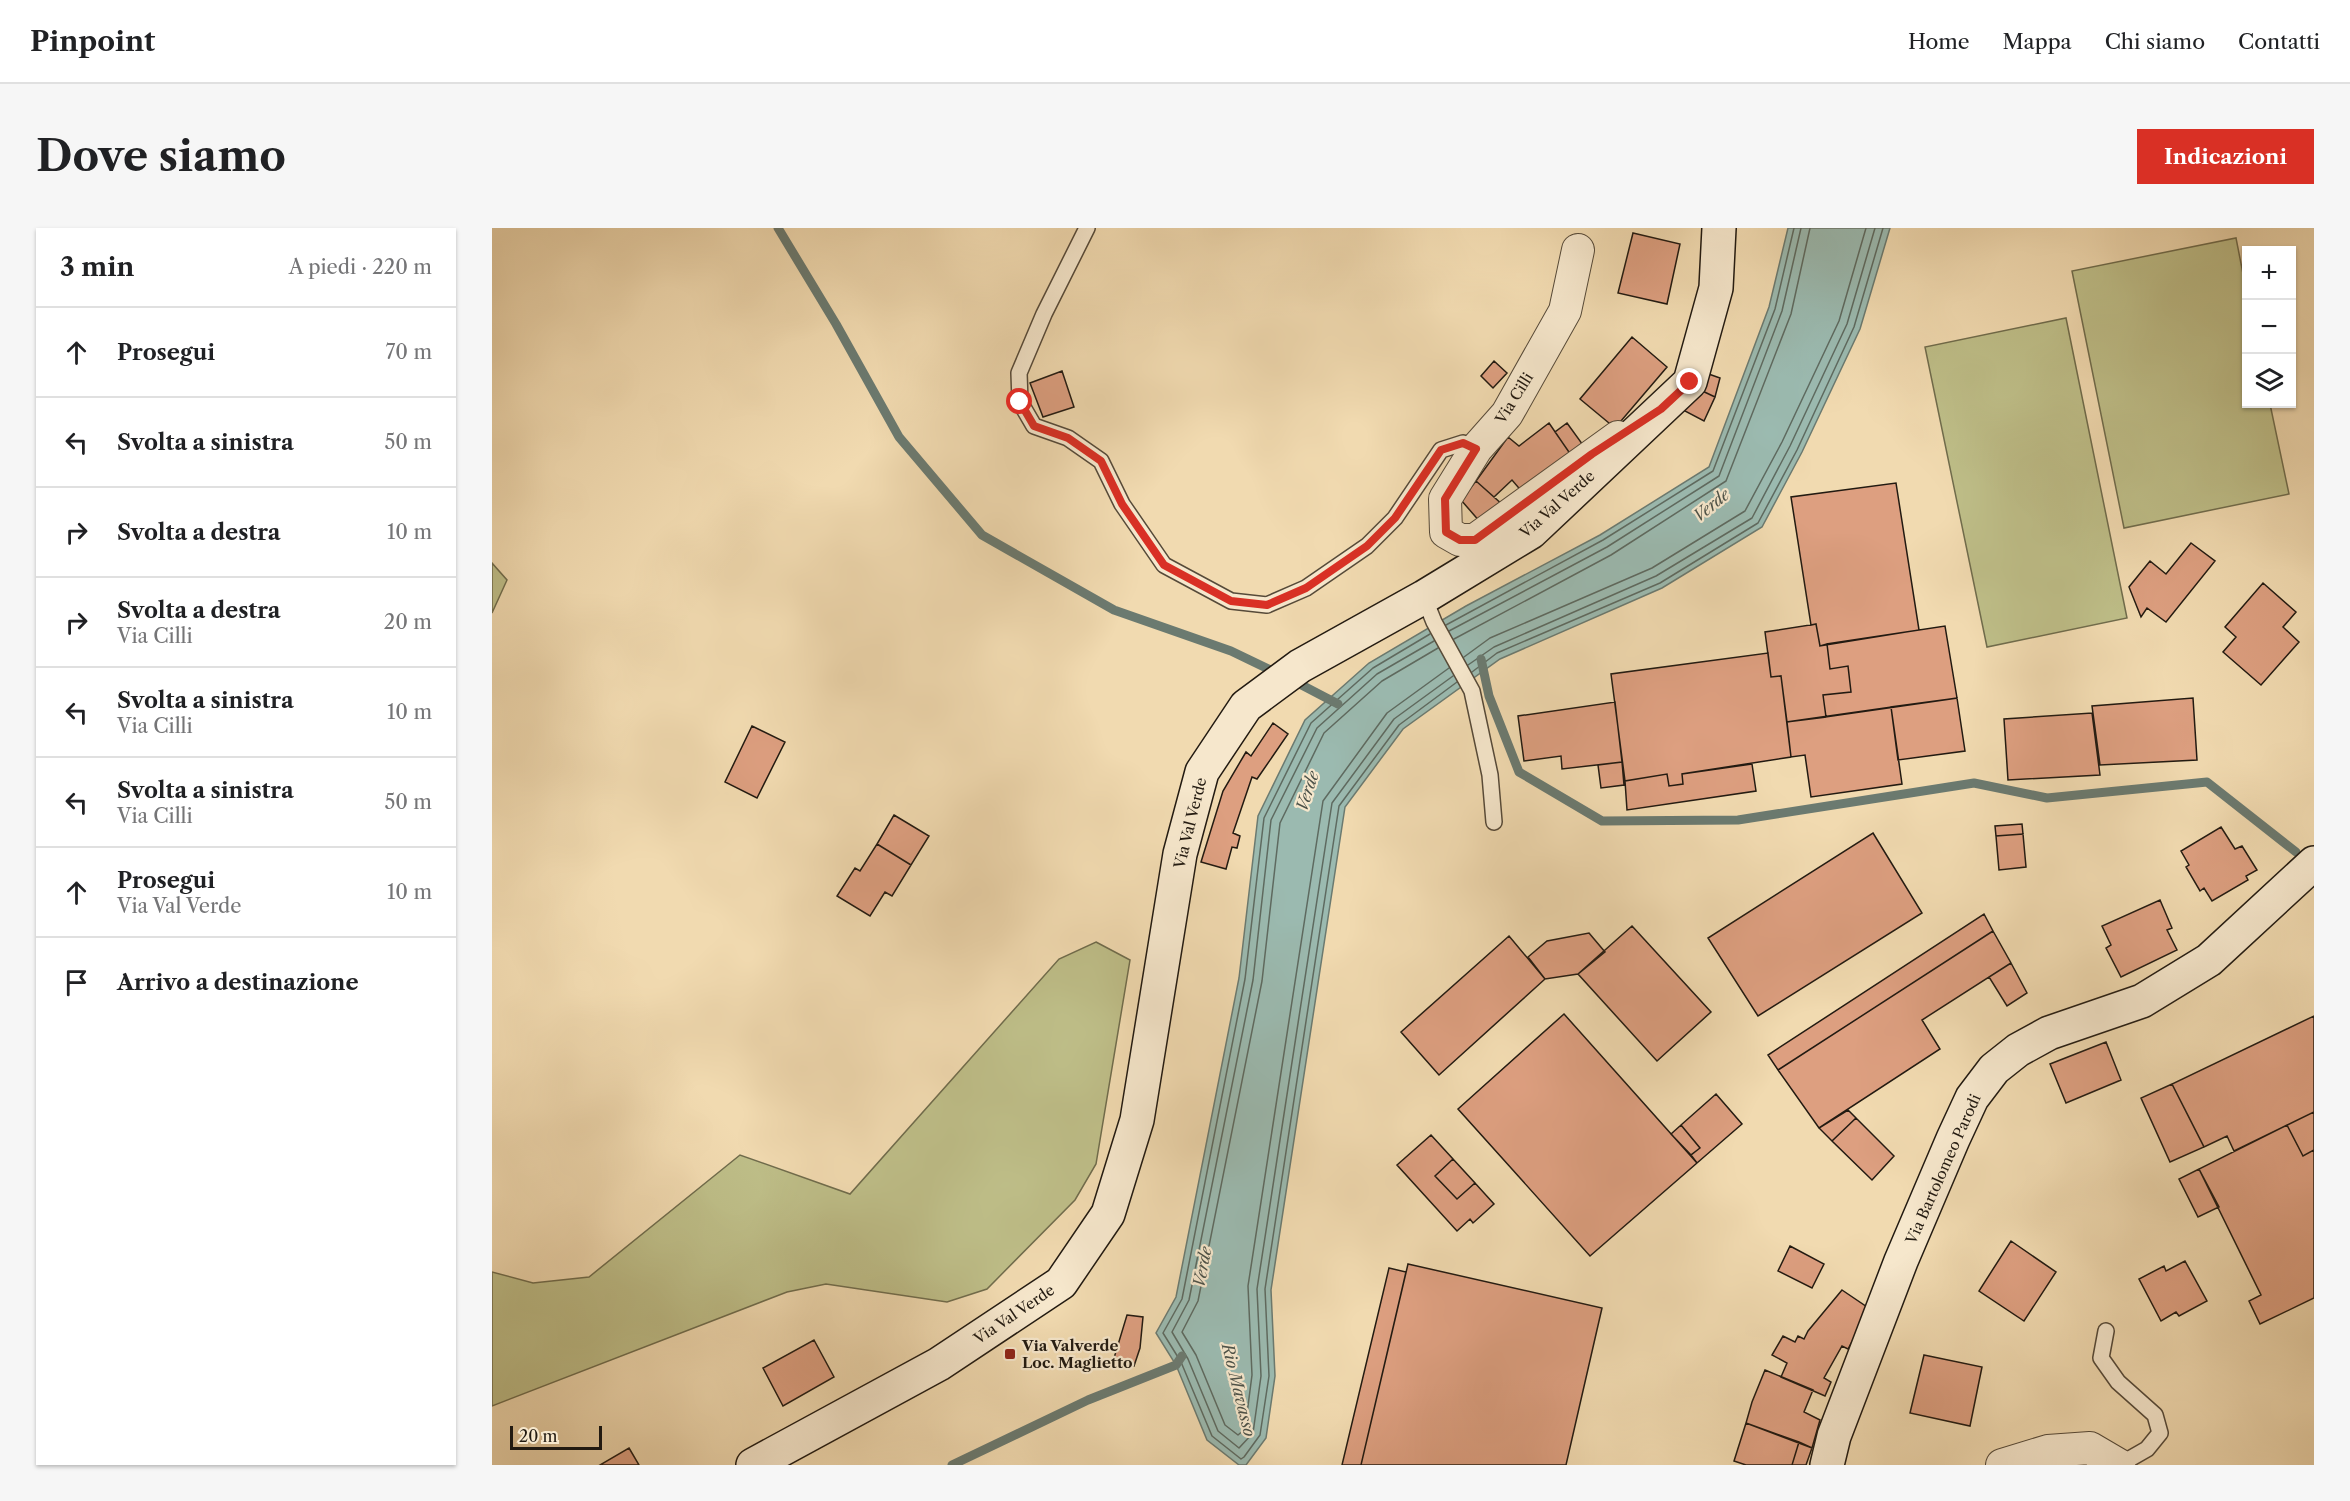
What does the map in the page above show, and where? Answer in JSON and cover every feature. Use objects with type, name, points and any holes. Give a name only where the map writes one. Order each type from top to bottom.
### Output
[{"type":"main road","name":"Via Val Verde","points":[[753,1465],[939,1364],[1061,1283],[1108,1214],[1137,1120],[1180,854],[1202,771],[1246,706],[1300,666],[1429,610],[1531,531],[1690,382],[1716,288],[1719,228]]},
{"type":"main road","name":"Via Bartolomeo Parodi","points":[[1829,1464],[1834,1436],[1901,1262],[1971,1098],[1994,1069],[2018,1050],[2049,1033],[2142,1001],[2209,960],[2314,863]]},
{"type":"street","name":"Via Cilli","points":[[1578,250],[1565,310],[1508,414],[1476,449],[1445,499],[1446,532],[1460,540],[1475,540],[1592,454],[1661,409]]},
{"type":"street","points":[[2002,1465],[2048,1451],[2090,1449],[2119,1465]]},
{"type":"lane","points":[[1087,228],[1044,314],[1019,373],[1020,402],[1034,426],[1068,438],[1101,461],[1122,504],[1164,565],[1231,601],[1267,605],[1306,588],[1367,546],[1395,518],[1441,450],[1463,443],[1476,449]]},
{"type":"lane","points":[[1429,610],[1472,691],[1490,774],[1494,822]]},
{"type":"lane","points":[[2106,1331],[2102,1358],[2118,1383],[2155,1415],[2160,1433],[2147,1449],[2119,1465]]},
{"type":"green space","points":[[2236,238],[2242,269],[2242,408],[2271,408],[2289,494],[2124,528],[2072,271]]},
{"type":"green space","points":[[2066,318],[2127,618],[1987,647],[1925,347]]},
{"type":"green space","points":[[492,563],[507,580],[492,613]]},
{"type":"green space","points":[[1096,942],[1130,960],[1096,1164],[1075,1200],[987,1289],[947,1302],[826,1284],[787,1292],[492,1406],[492,1272],[533,1283],[589,1277],[740,1155],[850,1194],[1059,959]]},
{"type":"water","name":"Rio Mavasso","points":[[1788,228],[1890,228],[1860,329],[1802,452],[1762,527],[1662,588],[1500,659],[1403,729],[1345,807],[1271,1290],[1275,1376],[1266,1438],[1246,1465],[1239,1465],[1207,1440],[1176,1365],[1156,1333],[1176,1297],[1239,978],[1258,816],[1305,720],[1369,663],[1466,606],[1600,535],[1709,467],[1769,307]]},
{"type":"building","points":[[1633,233],[1680,244],[1667,304],[1618,293]]},
{"type":"building","points":[[1632,337],[1667,367],[1615,428],[1580,399]]},
{"type":"building","points":[[1494,361],[1507,373],[1493,388],[1481,376]]},
{"type":"building","points":[[1062,371],[1074,407],[1043,417],[1030,383]]},
{"type":"building","points":[[1703,372],[1720,378],[1715,397],[1694,387]]},
{"type":"building","points":[[1694,387],[1715,397],[1704,421],[1683,410]]},
{"type":"building","points":[[1549,423],[1571,455],[1524,494],[1512,480],[1494,497],[1476,481],[1508,437],[1519,446]]},
{"type":"building","points":[[1567,423],[1583,445],[1571,455],[1555,432]]},
{"type":"building","points":[[1476,481],[1504,506],[1481,523],[1461,500]]},
{"type":"building","points":[[1896,483],[1919,630],[1820,646],[1816,624],[1811,625],[1791,497]]},
{"type":"building","points":[[2191,543],[2215,561],[2166,622],[2147,608],[2141,617],[2129,587],[2150,561],[2166,574]]},
{"type":"building","points":[[2263,583],[2296,612],[2283,627],[2299,642],[2261,685],[2223,652],[2236,637],[2225,627]]},
{"type":"building","points":[[1816,624],[1820,646],[1827,644],[1830,669],[1848,666],[1851,692],[1823,695],[1826,717],[1787,722],[1781,676],[1771,677],[1765,632]]},
{"type":"building","points":[[1945,626],[1957,698],[1826,717],[1823,695],[1851,692],[1848,666],[1830,669],[1827,644]]},
{"type":"building","points":[[1768,653],[1771,677],[1781,676],[1791,757],[1682,774],[1683,784],[1669,786],[1667,774],[1625,781],[1611,674]]},
{"type":"building","points":[[1957,698],[1965,751],[1898,760],[1891,707]]},
{"type":"building","points":[[2193,698],[2197,760],[2100,765],[2092,706]]},
{"type":"building","points":[[1615,702],[1622,762],[1562,769],[1561,756],[1524,761],[1518,716]]},
{"type":"building","points":[[1891,707],[1902,784],[1811,797],[1805,755],[1791,757],[1787,722]]},
{"type":"building","points":[[2092,713],[2100,775],[2008,780],[2004,719]]},
{"type":"building","points":[[1273,723],[1288,734],[1257,779],[1252,777],[1233,833],[1240,836],[1237,848],[1232,847],[1226,869],[1201,862],[1223,791],[1246,752],[1251,756]]},
{"type":"building","points":[[752,726],[785,742],[757,798],[725,782]]},
{"type":"building","points":[[1622,762],[1624,785],[1601,788],[1598,765]]},
{"type":"building","points":[[1752,764],[1756,791],[1627,810],[1625,781],[1667,774],[1669,786],[1683,784],[1682,774]]},
{"type":"building","points":[[894,815],[929,836],[911,865],[877,844]]},
{"type":"building","points":[[2022,824],[2023,834],[1996,836],[1995,826]]},
{"type":"building","points":[[2221,827],[2235,849],[2242,846],[2257,870],[2246,876],[2248,880],[2212,901],[2204,888],[2200,891],[2186,867],[2189,865],[2181,851]]},
{"type":"building","points":[[1873,833],[1922,913],[1758,1016],[1708,938]]},
{"type":"building","points":[[2023,834],[2026,867],[1999,870],[1996,836]]},
{"type":"building","points":[[877,844],[911,865],[892,896],[885,892],[870,916],[837,896],[855,868],[860,871]]},
{"type":"building","points":[[2160,900],[2172,928],[2167,930],[2177,950],[2121,977],[2106,948],[2111,945],[2102,926]]},
{"type":"building","points":[[1984,914],[1993,931],[1778,1070],[1768,1055]]},
{"type":"building","points":[[1632,926],[1711,1012],[1657,1061],[1578,974]]},
{"type":"building","points":[[1993,931],[2011,963],[1922,1020],[1940,1049],[1819,1128],[1778,1070]]},
{"type":"building","points":[[1589,933],[1605,952],[1578,974],[1545,979],[1528,957],[1547,941]]},
{"type":"building","points":[[1509,936],[1545,979],[1439,1075],[1401,1032]]},
{"type":"building","points":[[2011,963],[2027,993],[2007,1006],[1989,977]]},
{"type":"building","points":[[1564,1014],[1697,1163],[1590,1256],[1458,1109]]},
{"type":"building","points":[[2314,1016],[2314,1112],[2234,1151],[2227,1136],[2204,1147],[2172,1084]]},
{"type":"building","points":[[2106,1042],[2121,1080],[2066,1103],[2050,1064]]},
{"type":"building","points":[[2172,1084],[2204,1147],[2170,1162],[2141,1098]]},
{"type":"building","points":[[1716,1094],[1742,1124],[1697,1163],[1691,1155],[1700,1148],[1681,1125]]},
{"type":"building","points":[[1848,1110],[1856,1118],[1832,1141],[1819,1128]]},
{"type":"building","points":[[2314,1112],[2314,1150],[2303,1156],[2287,1125]]},
{"type":"building","points":[[1856,1118],[1894,1156],[1872,1180],[1832,1141]]},
{"type":"building","points":[[1681,1125],[1700,1148],[1691,1155],[1671,1134]]},
{"type":"building","points":[[2287,1125],[2303,1156],[2314,1150],[2314,1298],[2260,1324],[2249,1301],[2261,1295],[2199,1169]]},
{"type":"building","points":[[1431,1135],[1453,1159],[1435,1176],[1457,1199],[1475,1183],[1494,1204],[1473,1223],[1470,1219],[1457,1231],[1397,1165]]},
{"type":"building","points":[[1453,1159],[1475,1183],[1457,1199],[1435,1176]]},
{"type":"building","points":[[2199,1169],[2219,1207],[2198,1217],[2179,1179]]},
{"type":"building","points":[[2011,1241],[2056,1272],[2024,1321],[1979,1291]]},
{"type":"building","points":[[1790,1246],[1824,1264],[1812,1288],[1778,1271]]},
{"type":"building","points":[[2185,1261],[2207,1301],[2179,1316],[2176,1312],[2161,1321],[2139,1279],[2164,1266],[2166,1271]]},
{"type":"building","points":[[1408,1264],[1602,1308],[1566,1465],[1361,1465]]},
{"type":"building","points":[[1389,1268],[1406,1272],[1361,1465],[1342,1465]]},
{"type":"building","points":[[1842,1290],[1870,1309],[1848,1349],[1842,1346],[1824,1378],[1831,1382],[1825,1396],[1781,1377],[1787,1363],[1772,1355],[1783,1336],[1795,1342],[1798,1336],[1804,1339]]},
{"type":"building","points":[[1127,1315],[1143,1317],[1140,1348],[1134,1366],[1114,1358]]},
{"type":"building","points":[[814,1340],[834,1377],[783,1406],[763,1368]]},
{"type":"building","points":[[1924,1355],[1982,1367],[1970,1426],[1910,1413]]},
{"type":"building","points":[[1765,1370],[1813,1390],[1804,1412],[1820,1420],[1812,1448],[1746,1423]]},
{"type":"building","points":[[1746,1423],[1799,1442],[1792,1465],[1746,1465],[1734,1461]]},
{"type":"building","points":[[1799,1442],[1812,1448],[1806,1465],[1792,1465]]},
{"type":"building","points":[[629,1448],[639,1465],[600,1465]]},
{"type":"waterway","points":[[778,228],[836,324],[899,437],[982,535],[1114,610],[1231,651],[1279,674]]},
{"type":"waterway","points":[[1481,659],[1489,696],[1519,772],[1602,821],[1738,820],[1974,783],[2047,798],[2207,782],[2296,852]]},
{"type":"waterway","points":[[1292,680],[1338,704]]},
{"type":"waterway","name":"Verde","points":[[952,1465],[1088,1400],[1176,1365],[1182,1356]]},
{"type":"place","name":"Via Valverde Loc. Maglietto","points":[[1010,1354]]},
{"type":"route","points":[[1020,402],[1034,426],[1068,438],[1101,461],[1122,504],[1164,565],[1231,601],[1267,605],[1306,588],[1367,546],[1395,518],[1441,450],[1463,443],[1476,449],[1445,499],[1446,532],[1460,540],[1475,540],[1592,454],[1661,409],[1690,382]]}]
